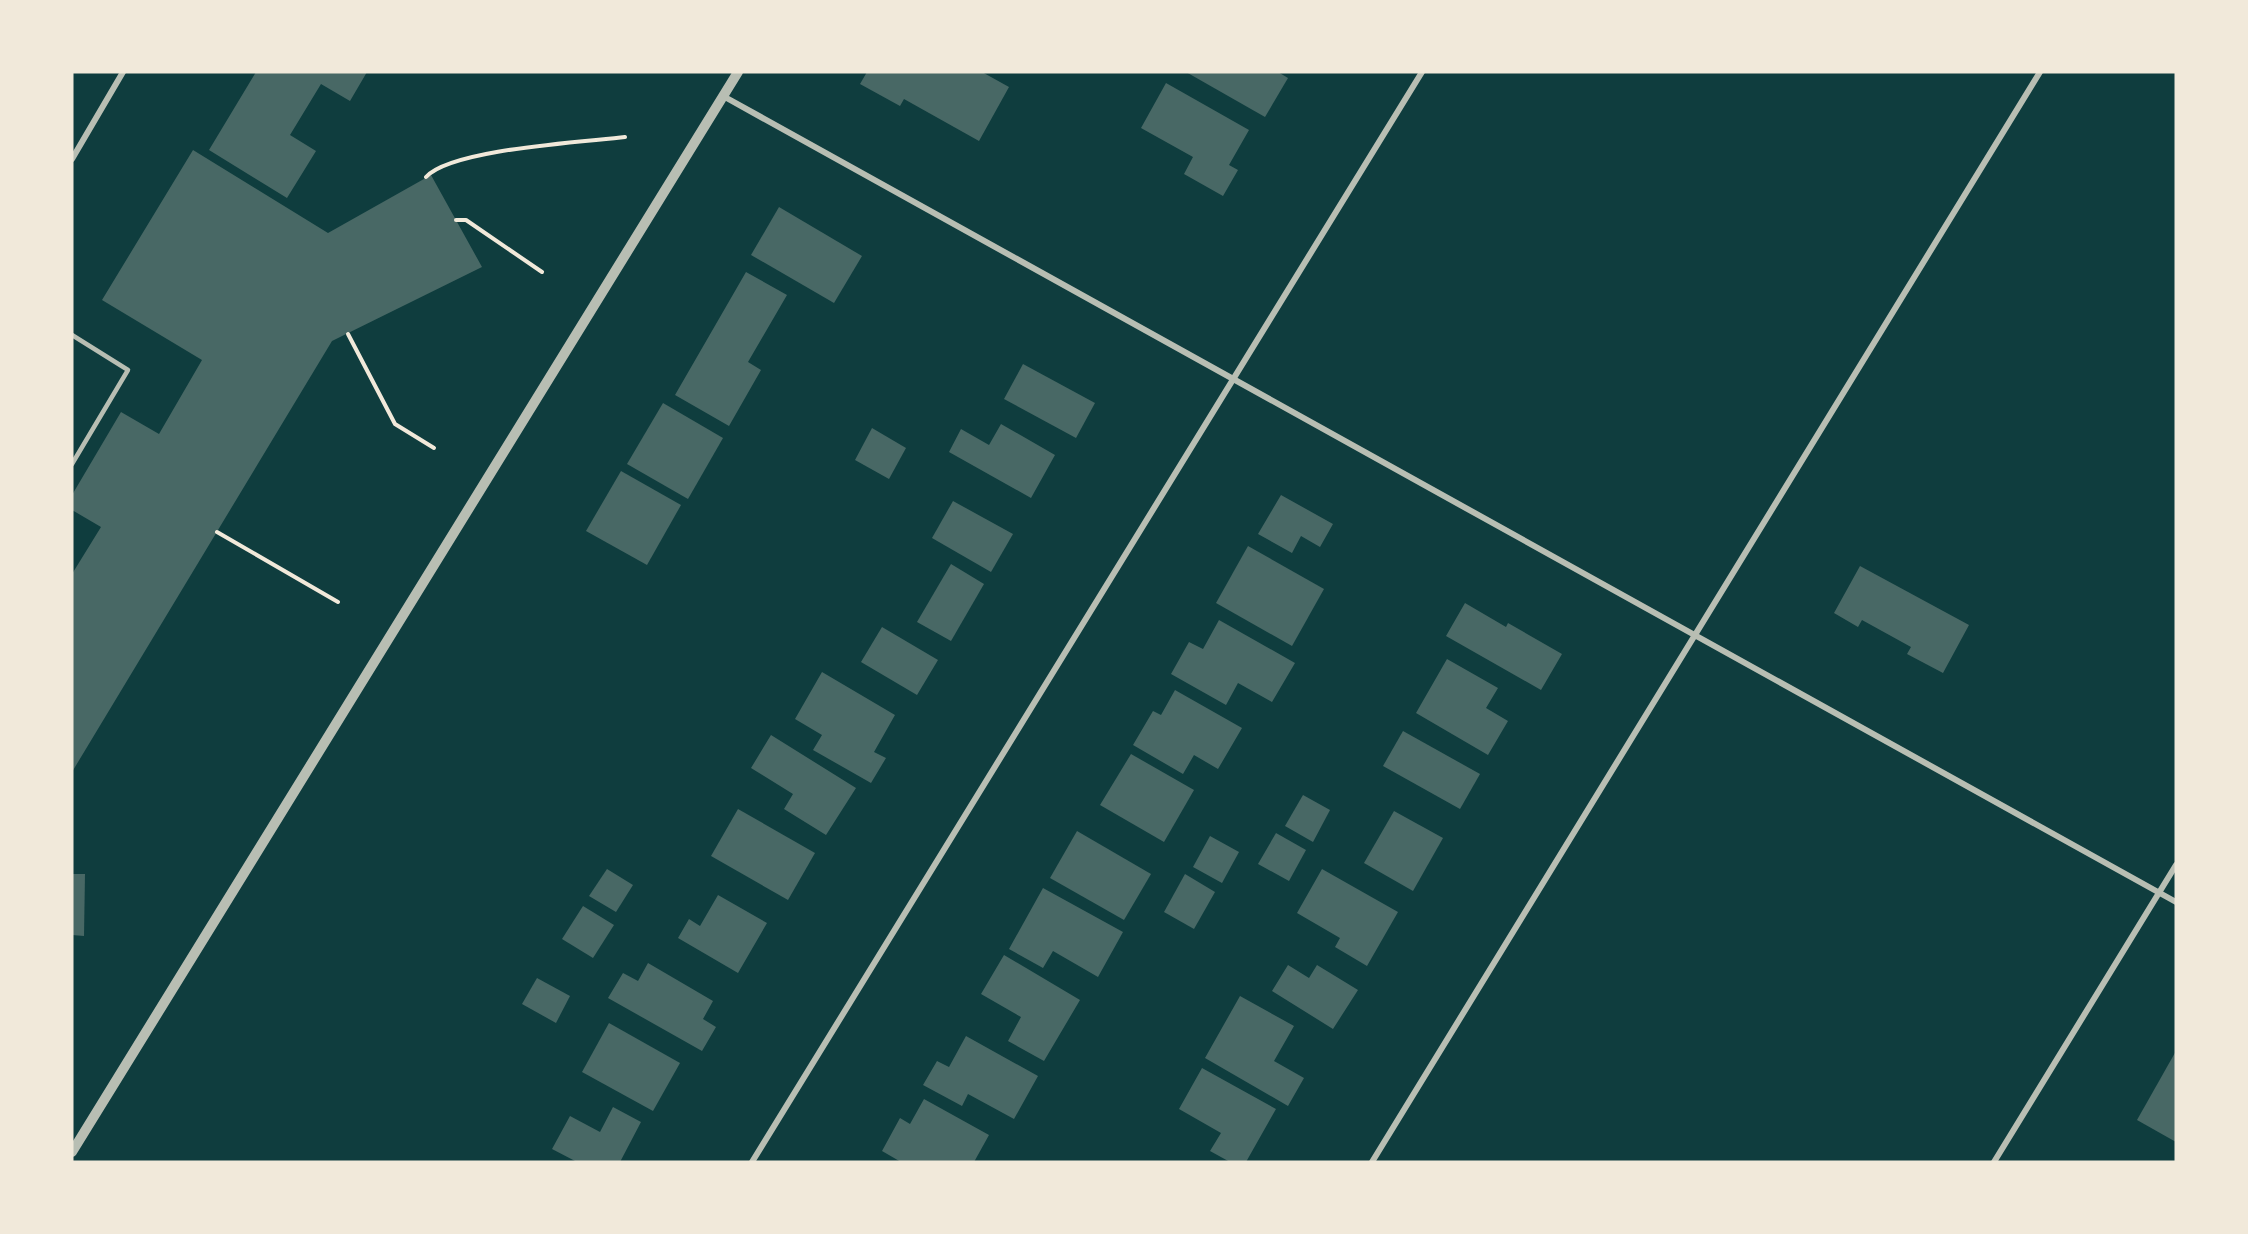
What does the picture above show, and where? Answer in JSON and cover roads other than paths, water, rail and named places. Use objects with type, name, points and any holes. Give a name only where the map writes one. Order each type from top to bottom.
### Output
[{"type":"street","points":[[72,159],[123,72]]},
{"type":"street","points":[[72,1152],[738,72]]},
{"type":"street","points":[[752,1162],[1422,72]]},
{"type":"street","points":[[1372,1162],[2040,72]]},
{"type":"street","points":[[723,96],[2176,902]]},
{"type":"street","points":[[1994,1162],[2176,865]]},
{"type":"lane","points":[[72,335],[128,370],[72,465]]}]
